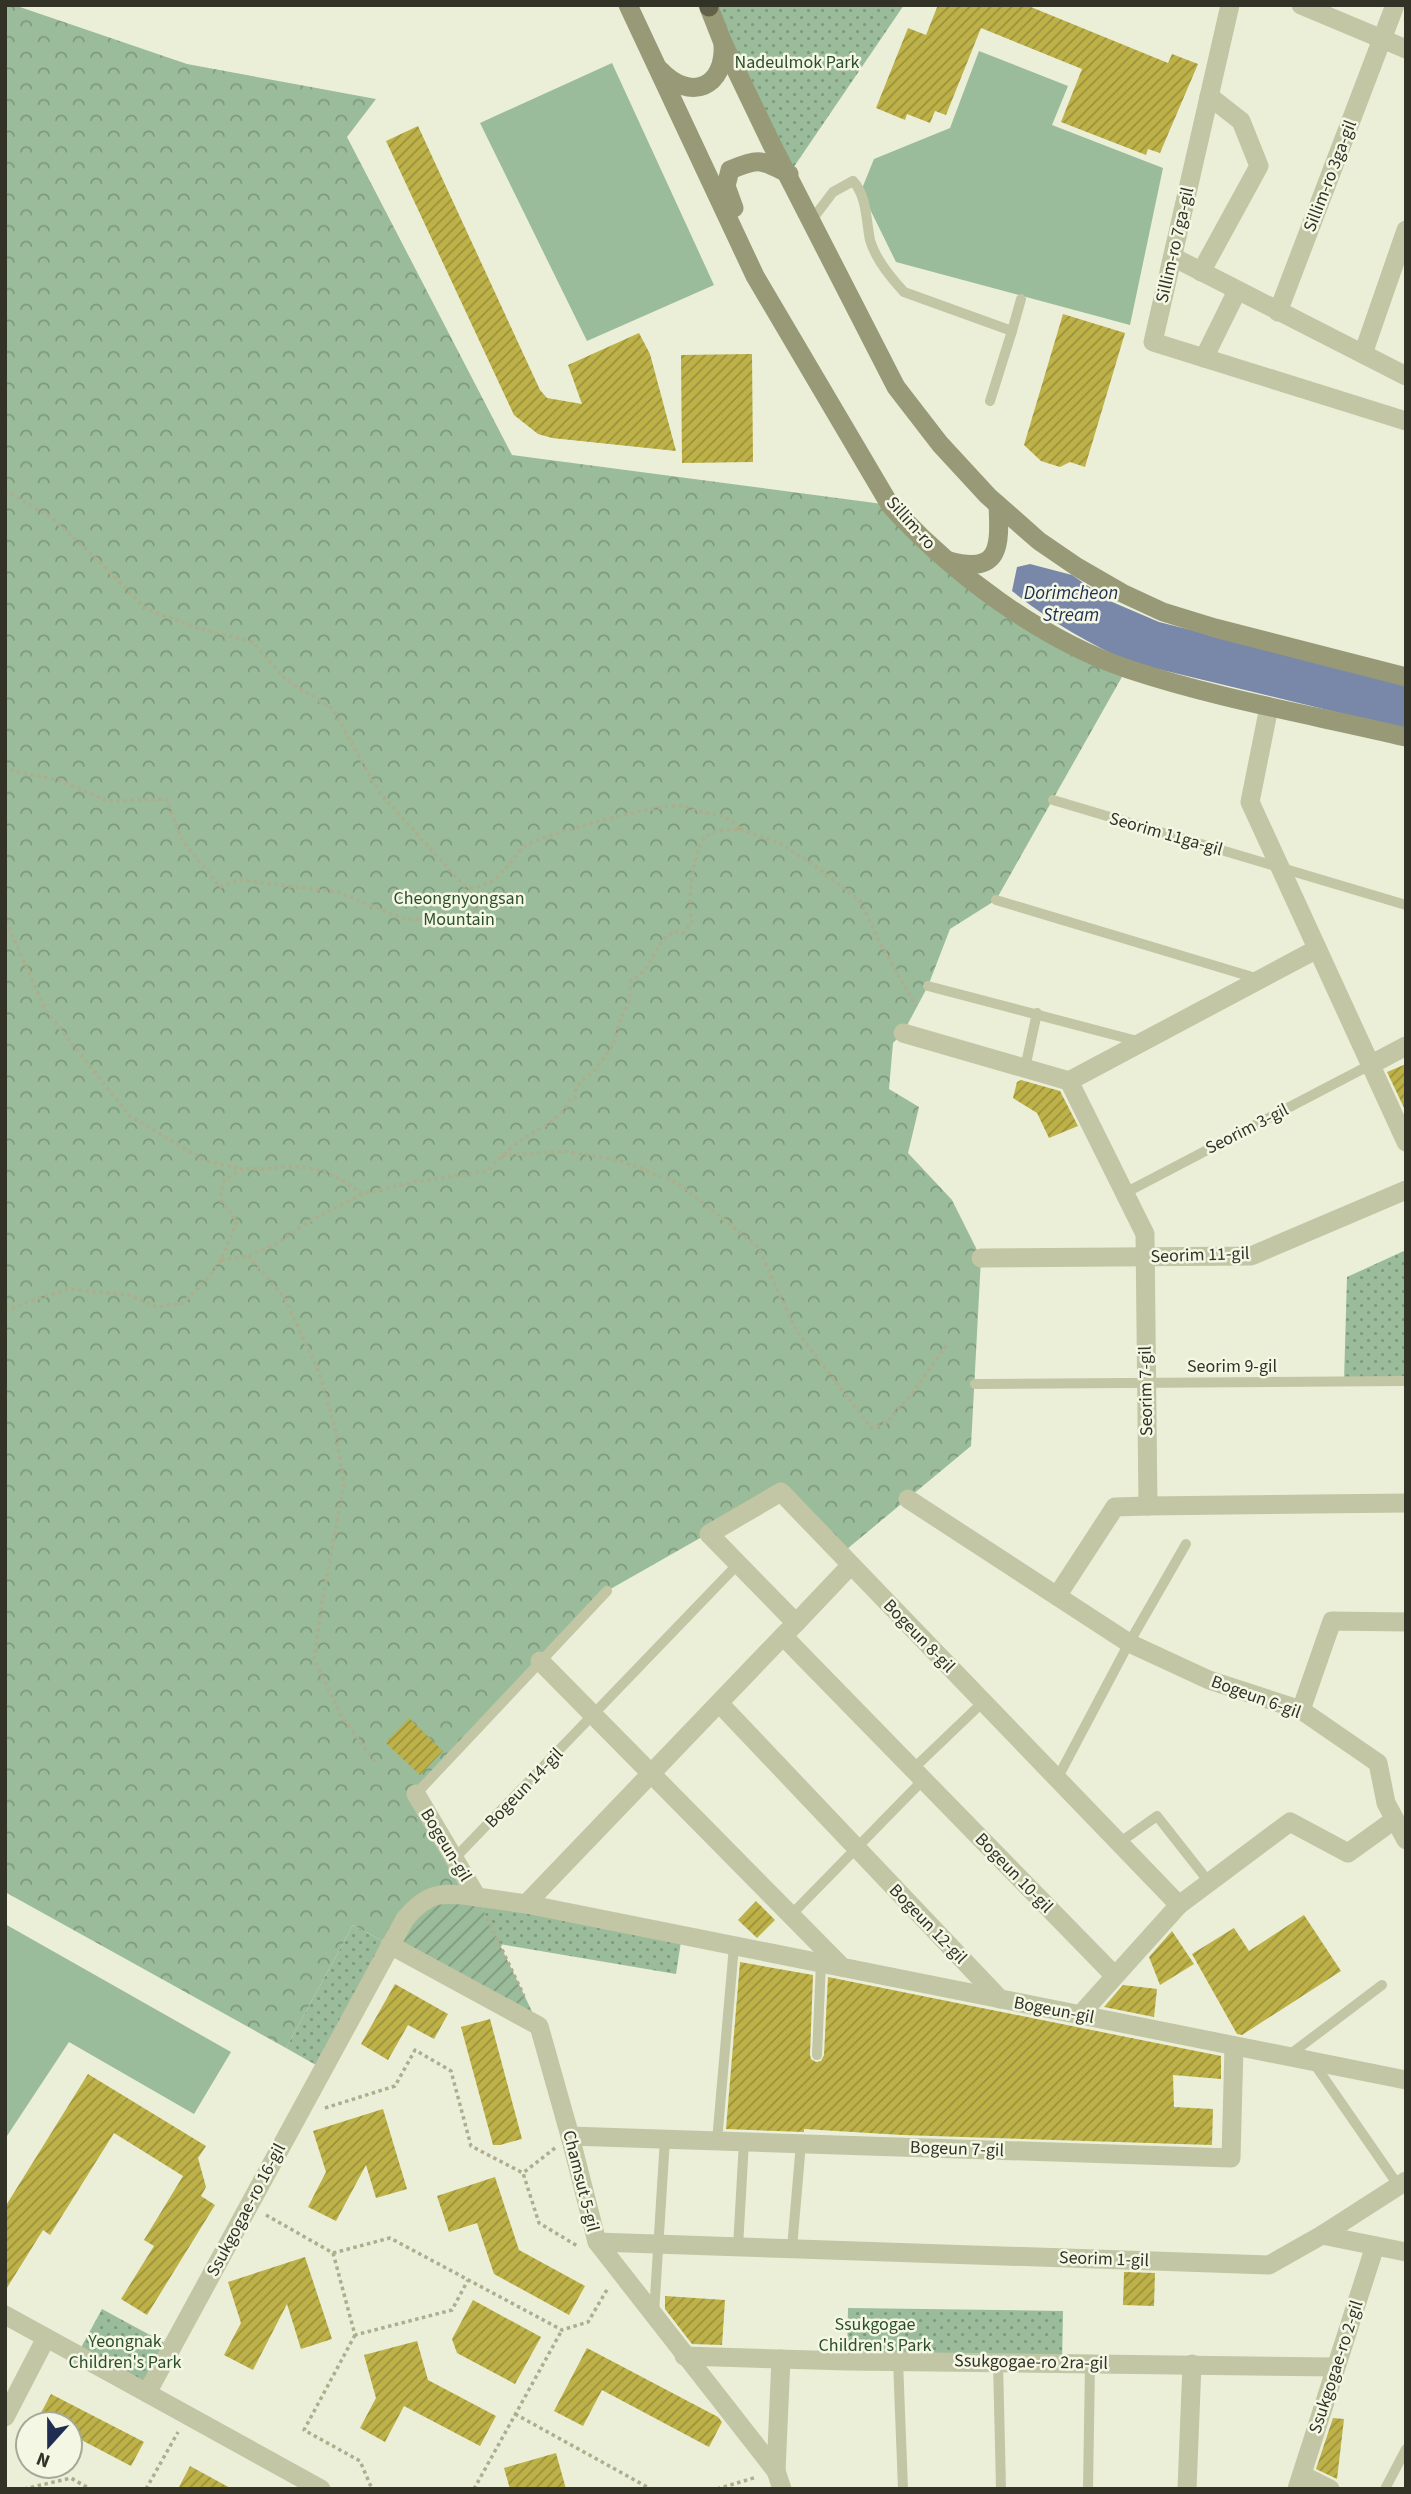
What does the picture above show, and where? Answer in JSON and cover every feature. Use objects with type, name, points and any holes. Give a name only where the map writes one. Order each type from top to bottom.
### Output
[{"type":"main road","name":"Sillim-ro","points":[[628,5],[755,276],[890,505],[919,537],[945,560],[1025,617],[1093,654],[1127,668],[1269,707],[1406,737]]},
{"type":"main road","points":[[709,6],[723,43],[897,387],[940,443],[998,505],[1039,541],[1077,567],[1122,593],[1163,612],[1406,677]]},
{"type":"main road","points":[[655,63],[677,84],[696,89],[711,82],[720,68],[723,43]]},
{"type":"main road","points":[[740,246],[740,223],[726,186],[730,170],[751,161],[764,161],[789,174]]},
{"type":"main road","points":[[945,560],[975,566],[983,565],[991,557],[998,543],[998,505]]},
{"type":"street","name":"Sillim-ro 7ga-gil","points":[[1230,5],[1153,342],[1406,421]]},
{"type":"street","points":[[1301,5],[1406,49]]},
{"type":"street","name":"Sillim-ro 3ga-gil","points":[[1278,312],[1395,5]]},
{"type":"street","name":"Sillim-ro 7ga-gil","points":[[1201,272],[1259,166],[1241,121],[1209,96]]},
{"type":"street","points":[[1363,354],[1406,230]]},
{"type":"street","points":[[1173,257],[1406,376]]},
{"type":"street","points":[[1204,358],[1237,291]]},
{"type":"street","points":[[1269,707],[1250,802],[1406,1143]]},
{"type":"street","points":[[903,1033],[1069,1081],[1317,948]]},
{"type":"street","points":[[1370,1065],[1406,1046]]},
{"type":"street","name":"Seorim 7-gil","points":[[1069,1081],[1145,1234],[1148,1506]]},
{"type":"street","name":"Seorim 11-gil","points":[[981,1258],[1251,1256],[1406,1190]]},
{"type":"street","name":"Bogeun 8-gil","points":[[709,1534],[781,1492],[1179,1905]]},
{"type":"street","name":"Bogeun 6-gil","points":[[908,1499],[1129,1643],[1209,1680],[1301,1710],[1378,1763],[1386,1803],[1406,1840]]},
{"type":"street","points":[[1057,1595],[1115,1507],[1406,1503]]},
{"type":"street","name":"Bogeun 10-gil","points":[[709,1534],[738,1564],[789,1630],[918,1775],[1115,1976]]},
{"type":"street","points":[[526,1905],[851,1565]]},
{"type":"street","points":[[1301,1710],[1332,1621],[1406,1622]]},
{"type":"street","points":[[540,1661],[842,1967]]},
{"type":"street","name":"Bogeun 12-gil","points":[[719,1703],[1000,1999]]},
{"type":"street","name":"Bogeun-gil","points":[[416,1794],[477,1897],[1406,2080]]},
{"type":"street","points":[[1080,2015],[1179,1905],[1290,1822],[1348,1853],[1394,1821]]},
{"type":"street","name":"Ssukgogae-ro 16-gil","points":[[147,2393],[405,1919],[425,1899],[439,1894],[477,1897]]},
{"type":"street","points":[[390,1945],[539,2026]]},
{"type":"street","name":"Chamsut 5-gil","points":[[539,2026],[570,2136],[591,2246],[619,2270],[779,2480]]},
{"type":"street","name":"Bogeun 7-gil","points":[[570,2136],[1231,2158],[1234,2046]]},
{"type":"street","points":[[1322,2235],[1402,2183]]},
{"type":"street","points":[[1322,2235],[1406,2252]]},
{"type":"street","name":"Seorim 1-gil","points":[[591,2246],[738,2246],[1269,2265],[1322,2235]]},
{"type":"street","name":"Ssukgogae-ro 2-gil","points":[[1299,2482],[1375,2246]]},
{"type":"street","points":[[5,2315],[321,2489]]},
{"type":"street","points":[[5,2417],[46,2338]]},
{"type":"street","name":"Ssukgogae-ro 2ra-gil","points":[[684,2356],[1336,2367]]},
{"type":"street","points":[[779,2480],[781,2359]]},
{"type":"street","points":[[1187,2489],[1192,2364]]},
{"type":"street","points":[[1299,2482],[1330,2489]]},
{"type":"lane","points":[[811,221],[833,192],[853,181],[861,192],[871,243],[893,280],[904,292],[1012,331]]},
{"type":"lane","points":[[990,401],[1021,299]]},
{"type":"lane","name":"Seorim 11ga-gil","points":[[1053,800],[1406,905]]},
{"type":"lane","points":[[996,900],[1260,979]]},
{"type":"lane","points":[[928,986],[1142,1042]]},
{"type":"lane","points":[[1025,1068],[1037,1013]]},
{"type":"lane","name":"Seorim 3-gil","points":[[1125,1192],[1370,1065]]},
{"type":"lane","name":"Seorim 9-gil","points":[[975,1384],[1406,1381]]},
{"type":"lane","points":[[1058,1779],[1129,1643],[1186,1544]]},
{"type":"lane","points":[[594,1716],[738,1564]]},
{"type":"lane","points":[[416,1794],[607,1591]]},
{"type":"lane","points":[[791,1916],[856,1848],[983,1702]]},
{"type":"lane","name":"Bogeun 14-gil","points":[[454,1859],[594,1716]]},
{"type":"lane","points":[[1119,1843],[1157,1816],[1209,1882]]},
{"type":"lane","points":[[717,2141],[734,1946]]},
{"type":"lane","points":[[817,2055],[821,1963]]},
{"type":"lane","points":[[1288,2056],[1382,1985]]},
{"type":"lane","points":[[1313,2062],[1402,2183]]},
{"type":"lane","points":[[654,2317],[665,2139]]},
{"type":"lane","points":[[738,2246],[744,2141]]},
{"type":"lane","points":[[792,2248],[801,2143]]},
{"type":"lane","points":[[898,2361],[903,2489]]},
{"type":"lane","points":[[998,2362],[1001,2489]]},
{"type":"lane","points":[[1088,2489],[1090,2363]]},
{"type":"lane","points":[[1385,2489],[1406,2449]]},
{"type":"path","points":[[5,490],[52,518],[146,609],[194,628],[253,642],[286,680],[332,708],[379,792],[467,889],[477,908],[463,922],[404,919],[338,892],[240,880],[220,887],[182,839],[166,799],[107,801],[59,780],[5,769]]},
{"type":"path","points":[[467,889],[486,886],[506,869],[524,846],[560,832],[640,812],[681,806],[712,812],[734,822],[740,829]]},
{"type":"path","points":[[221,1260],[248,1256],[275,1244],[307,1222],[362,1194],[414,1182],[487,1171],[500,1156],[527,1136],[551,1124],[570,1100],[575,1098],[576,1089],[581,1082],[596,1069],[613,1045],[620,1019],[629,1002],[631,981],[645,970],[662,941],[674,930],[682,933],[692,922],[690,912],[696,857],[701,843],[713,832],[740,829],[781,844],[814,865],[861,902],[881,945],[916,1006]]},
{"type":"path","points":[[5,914],[46,1011],[130,1116],[206,1161],[244,1169],[262,1169],[285,1164],[316,1169],[345,1180],[362,1194]]},
{"type":"path","points":[[500,1156],[563,1151],[618,1160],[678,1183],[758,1247],[796,1330],[871,1428],[886,1423],[910,1396],[948,1343]]},
{"type":"path","points":[[5,1310],[67,1289],[129,1295],[157,1307],[183,1303],[208,1278],[221,1260],[237,1222],[220,1199],[224,1180],[244,1169]]},
{"type":"path","points":[[248,1256],[284,1297],[319,1372],[335,1428],[345,1485],[314,1659],[342,1717],[375,1762]]},
{"type":"path","name":"Bogeun-gil","points":[[477,1897],[539,2026]]},
{"type":"path","points":[[296,2117],[395,2086],[415,2050],[451,2071],[471,2146],[523,2173],[539,2223],[591,2246]]},
{"type":"path","points":[[523,2173],[570,2136]]},
{"type":"path","points":[[249,2205],[333,2253],[390,2238],[562,2330]]},
{"type":"path","points":[[333,2253],[355,2335],[304,2430],[360,2461],[372,2489]]},
{"type":"path","points":[[474,2489],[562,2330],[588,2322],[619,2270]]},
{"type":"path","points":[[355,2335],[452,2310],[468,2280]]},
{"type":"path","points":[[514,2414],[651,2489]]},
{"type":"path","points":[[146,2489],[187,2415]]},
{"type":"path","points":[[24,2489],[71,2478],[90,2489]]},
{"type":"path","points":[[717,2489],[779,2480]]},
{"type":"green space","name":"Cheongnyongsan Mountain","points":[[5,5],[14,5],[187,64],[376,99],[347,137],[512,455],[890,505],[953,567],[1127,668],[996,900],[950,929],[928,986],[903,1033],[893,1043],[889,1089],[919,1107],[908,1153],[952,1200],[981,1258],[971,1446],[841,1554],[781,1492],[607,1591],[416,1794],[477,1897],[390,1945],[353,1925],[286,2048],[5,1892]]},
{"type":"green space","name":"Nadeulmok Park","points":[[711,5],[904,5],[789,174]]},
{"type":"green space","points":[[979,51],[1068,86],[1052,125],[1163,168],[1130,325],[896,262],[861,191],[874,159],[950,128]]},
{"type":"green space","points":[[612,63],[714,285],[587,341],[480,123]]},
{"type":"green space","points":[[1406,1250],[1406,1381],[1344,1381],[1347,1277]]},
{"type":"green space","points":[[477,1897],[682,1935],[676,1974],[499,1944]]},
{"type":"green space","points":[[477,1897],[539,2026],[390,1945],[415,1907]]},
{"type":"green space","points":[[5,1924],[231,2052],[194,2114],[69,2042],[5,2139]]},
{"type":"green space","points":[[353,1925],[390,1945],[323,2069],[286,2048]]},
{"type":"green space","name":"Ssukgogae Children's Park","points":[[848,2308],[1063,2311],[1062,2363],[847,2361]]},
{"type":"green space","name":"Yeongnak Children's Park","points":[[102,2309],[172,2347],[147,2393],[77,2355]]},
{"type":"water","name":"Dorimcheon Stream","points":[[1030,564],[1072,575],[1110,601],[1159,622],[1406,684],[1406,729],[1133,663],[1070,631],[1012,591],[1017,567]]},
{"type":"building","points":[[938,5],[1026,5],[1168,63],[1172,54],[1198,64],[1160,153],[1148,149],[1146,155],[1061,122],[1082,69],[981,28],[946,115],[935,111],[930,123],[907,114],[905,120],[876,108],[908,28],[926,35]]},
{"type":"building","points":[[418,126],[540,390],[547,398],[582,404],[568,365],[639,333],[650,354],[676,451],[552,438],[538,434],[514,415],[386,141]]},
{"type":"building","points":[[1063,314],[1125,333],[1085,467],[1070,462],[1060,467],[1041,461],[1024,445]]},
{"type":"building","points":[[752,354],[753,462],[682,463],[681,355]]},
{"type":"building","points":[[1406,1064],[1406,1112],[1387,1072]]},
{"type":"building","points":[[1021,1080],[1060,1091],[1078,1126],[1049,1138],[1037,1113],[1013,1098],[1017,1082]]},
{"type":"building","points":[[409,1718],[443,1751],[420,1775],[386,1743]]},
{"type":"building","points":[[756,1901],[775,1920],[757,1938],[738,1920]]},
{"type":"building","points":[[1304,1915],[1341,1971],[1242,2035],[1237,2034],[1192,1954],[1234,1928],[1249,1951]]},
{"type":"building","points":[[1172,1931],[1194,1964],[1160,1985],[1149,1957]]},
{"type":"building","points":[[740,1962],[813,1975],[810,2055],[816,2062],[821,2061],[824,2055],[828,1977],[1221,2056],[1221,2079],[1173,2075],[1174,2107],[1213,2109],[1212,2145],[902,2135],[804,2129],[804,2132],[726,2129]]},
{"type":"building","points":[[395,1984],[448,2014],[434,2039],[408,2025],[388,2060],[361,2044]]},
{"type":"building","points":[[1123,1985],[1157,1989],[1154,2017],[1104,2007]]},
{"type":"building","points":[[490,2019],[522,2139],[500,2145],[493,2145],[461,2027]]},
{"type":"building","points":[[88,2074],[206,2146],[198,2158],[206,2187],[201,2196],[215,2205],[147,2315],[121,2299],[154,2246],[144,2240],[183,2176],[114,2133],[50,2235],[43,2230],[5,2291],[5,2207]]},
{"type":"building","points":[[383,2109],[407,2189],[376,2198],[366,2165],[336,2221],[308,2207],[326,2172],[313,2131]]},
{"type":"building","points":[[495,2177],[519,2250],[585,2286],[569,2315],[494,2274],[477,2223],[449,2232],[437,2196]]},
{"type":"building","points":[[305,2257],[332,2339],[301,2349],[287,2304],[253,2370],[224,2355],[241,2323],[228,2282]]},
{"type":"building","points":[[1124,2272],[1155,2273],[1154,2306],[1123,2305]]},
{"type":"building","points":[[665,2296],[725,2300],[722,2345],[692,2344],[665,2309]]},
{"type":"building","points":[[473,2300],[541,2337],[515,2384],[457,2353],[452,2339]]},
{"type":"building","points":[[417,2341],[428,2380],[496,2416],[480,2446],[404,2406],[385,2442],[360,2428],[376,2398],[364,2355]]},
{"type":"building","points":[[587,2348],[718,2417],[722,2422],[709,2447],[602,2390],[583,2426],[554,2411]]},
{"type":"building","points":[[51,2394],[82,2410],[42,2410]]},
{"type":"building","points":[[84,2411],[144,2442],[131,2466],[84,2441]]},
{"type":"building","points":[[1333,2418],[1344,2419],[1337,2479],[1316,2469]]},
{"type":"building","points":[[556,2453],[566,2489],[510,2489],[504,2468]]},
{"type":"building","points":[[190,2466],[232,2489],[178,2489]]}]
